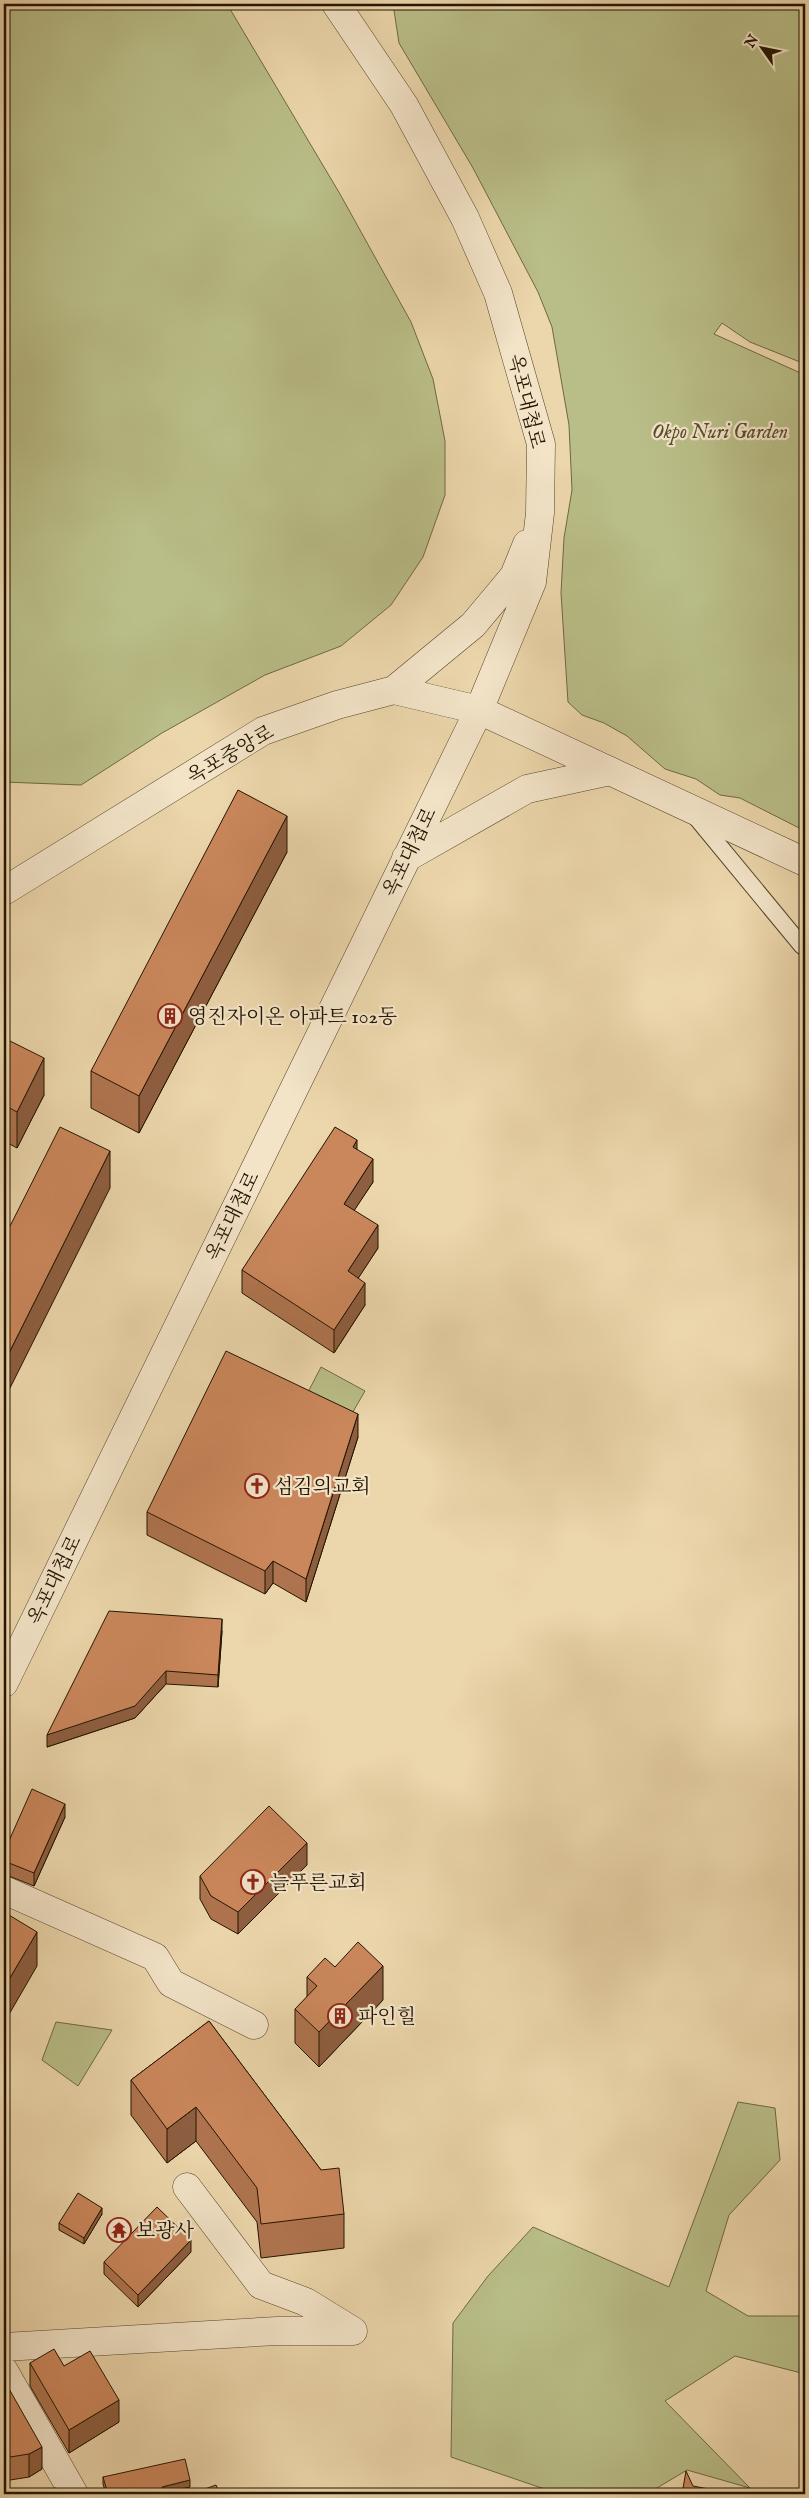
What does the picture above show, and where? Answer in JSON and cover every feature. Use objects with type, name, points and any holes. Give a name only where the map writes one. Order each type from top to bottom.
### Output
[{"type":"street","name":"옥포대첩로","points":[[4,1683],[479,710],[532,582],[540,513],[540,444],[498,293],[465,218],[404,106],[336,4]]},
{"type":"street","points":[[394,690],[473,626],[514,576],[540,513]]},
{"type":"street","name":"옥포중앙로","points":[[4,891],[263,731],[337,705],[394,690],[479,710],[805,862]]},
{"type":"street","points":[[406,858],[528,789],[610,771]]},
{"type":"street","points":[[4,1890],[155,1956],[171,1983],[254,2025]]},
{"type":"street","points":[[4,2347],[278,2330],[353,2331],[306,2302],[261,2285],[187,2187]]},
{"type":"street","points":[[4,2371],[74,2494]]},
{"type":"lane","points":[[688,807],[802,946]]},
{"type":"green space","points":[[4,4],[227,4],[340,194],[411,322],[433,379],[445,441],[445,495],[423,557],[391,605],[341,646],[265,675],[162,733],[81,785],[4,782]]},
{"type":"green space","name":"Okpo Nuri Garden","points":[[393,4],[805,4],[805,364],[750,342],[722,323],[714,334],[805,375],[805,831],[740,798],[720,795],[696,779],[665,769],[627,736],[604,723],[582,715],[568,702],[561,593],[564,538],[572,490],[569,425],[552,327],[538,292],[473,168],[399,43]]},
{"type":"green space","points":[[321,1367],[365,1391],[350,1417],[307,1394]]},
{"type":"green space","points":[[56,2022],[112,2030],[78,2086],[42,2060]]},
{"type":"green space","points":[[738,2102],[775,2108],[780,2160],[729,2215],[706,2291],[748,2316],[805,2316],[805,2374],[735,2356],[665,2401],[750,2488],[687,2470],[647,2494],[559,2494],[451,2457],[453,2323],[488,2276],[533,2227],[669,2287]]},
{"type":"building","name":"영진자이온 아파트 102동","points":[[238,790],[287,816],[139,1096],[91,1071]]},
{"type":"building","points":[[4,1038],[44,1058],[17,1112],[4,1105]]},
{"type":"building","points":[[60,1127],[110,1151],[4,1363],[4,1238]]},
{"type":"building","points":[[335,1127],[357,1140],[353,1147],[373,1159],[344,1204],[378,1225],[348,1271],[365,1283],[334,1330],[242,1270]]},
{"type":"building","name":"섬김의교회","points":[[226,1351],[358,1414],[306,1579],[273,1561],[265,1571],[147,1512]]},
{"type":"building","points":[[109,1611],[222,1619],[218,1675],[166,1671],[135,1706],[47,1735]]},
{"type":"building","points":[[32,1789],[65,1804],[34,1873],[4,1861],[4,1852]]},
{"type":"building","points":[[269,1806],[307,1843],[238,1912],[211,1896],[200,1876]]},
{"type":"building","points":[[4,1912],[37,1932],[4,1988]]},
{"type":"building","points":[[358,1942],[383,1966],[319,2032],[295,2009],[317,1986],[307,1977],[325,1958],[335,1967]]},
{"type":"building","points":[[209,2021],[321,2170],[339,2168],[344,2214],[261,2224],[257,2188],[196,2107],[167,2129],[131,2080]]},
{"type":"building","points":[[78,2193],[102,2208],[84,2238],[59,2223]]},
{"type":"building","points":[[157,2207],[191,2240],[138,2295],[104,2262]]},
{"type":"building","points":[[54,2349],[64,2366],[90,2351],[119,2400],[69,2430],[30,2363]]},
{"type":"building","points":[[4,2380],[42,2447],[29,2454],[4,2458]]},
{"type":"building","points":[[185,2459],[190,2480],[162,2487],[164,2494],[138,2494],[138,2492],[108,2494],[103,2477]]},
{"type":"building","points":[[686,2471],[693,2486],[734,2494],[682,2494]]},
{"type":"building","points":[[216,2485],[220,2494],[191,2494]]},
{"type":"building","points":[[56,2488],[60,2494],[35,2493]]},
{"type":"place","name":"영진자이온 아파트 102동","points":[[170,1016]]},
{"type":"place","name":"섬김의교회","points":[[257,1486]]},
{"type":"place","name":"늘푸른교회","points":[[253,1882]]},
{"type":"place","name":"파인힐","points":[[340,2016]]},
{"type":"place","name":"보광사","points":[[119,2230]]}]
